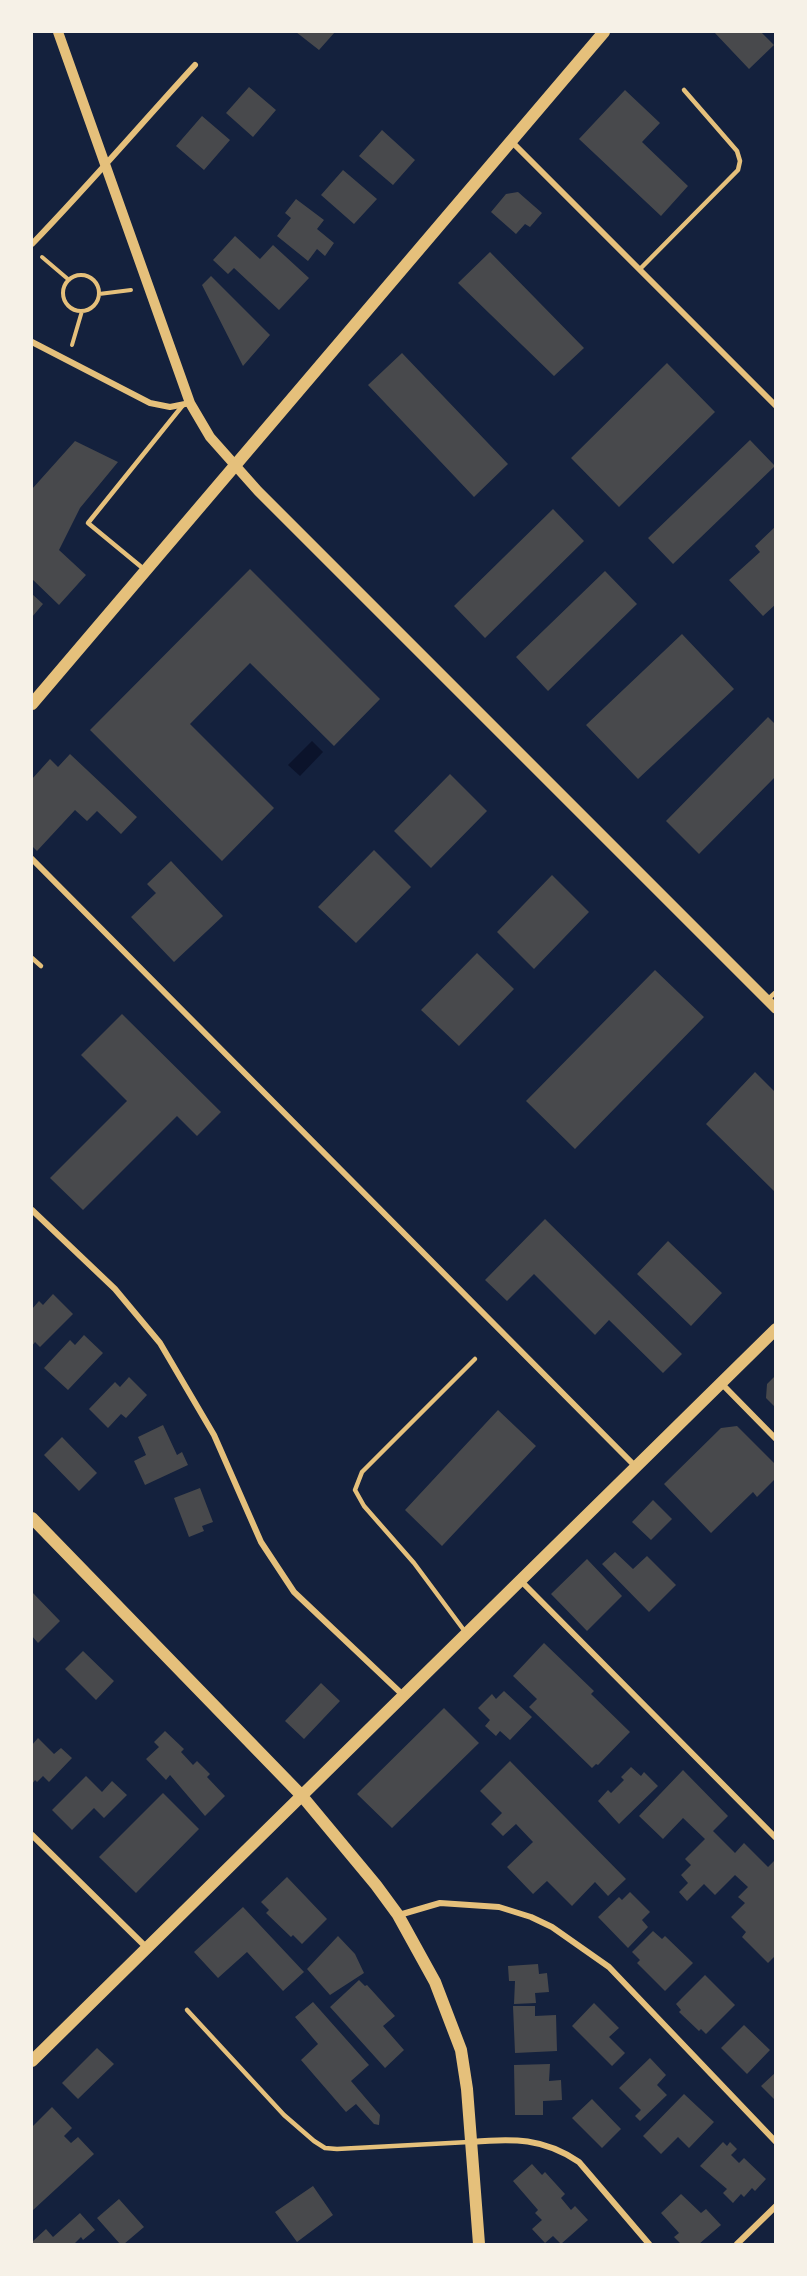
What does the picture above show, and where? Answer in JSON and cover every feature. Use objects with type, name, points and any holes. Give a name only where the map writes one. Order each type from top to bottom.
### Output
[{"type":"main road","points":[[32,704],[604,32]]},
{"type":"main road","points":[[32,2061],[776,1329]]},
{"type":"main road","points":[[32,1518],[302,1796],[398,1915],[435,1982],[460,2050],[467,2089],[479,2244]]},
{"type":"street","points":[[58,32],[187,404],[210,437],[234,466],[776,1009]]},
{"type":"street","points":[[32,244],[81,193],[195,65]]},
{"type":"street","points":[[511,141],[776,406]]},
{"type":"street","points":[[32,342],[150,403],[170,407],[187,404]]},
{"type":"street","points":[[32,859],[635,1466]]},
{"type":"street","points":[[32,1210],[115,1289],[160,1343],[214,1435],[261,1542],[294,1592],[404,1696]]},
{"type":"street","points":[[720,1383],[776,1439]]},
{"type":"street","points":[[521,1581],[776,1838]]},
{"type":"street","points":[[32,1835],[147,1948]]},
{"type":"street","points":[[398,1915],[440,1903],[499,1907],[531,1917],[552,1927],[609,1967],[776,2142]]},
{"type":"street","points":[[471,2142],[500,2139],[546,2144],[566,2152],[579,2162],[649,2244]]},
{"type":"street","points":[[737,2244],[776,2206]]},
{"type":"lane","points":[[640,269],[738,170],[740,161],[737,151],[684,90]]},
{"type":"lane","points":[[145,570],[88,523],[187,404]]},
{"type":"lane","points":[[32,958],[41,966]]},
{"type":"lane","points":[[767,1000],[776,992]]},
{"type":"lane","points":[[466,1633],[414,1563],[364,1506],[355,1490],[362,1472],[475,1359]]},
{"type":"lane","points":[[187,2010],[284,2115],[325,2148],[337,2150],[471,2142]]},
{"type":"path","points":[[42,257],[69,280]]},
{"type":"path","points":[[79,275],[90,277],[98,286],[99,294],[96,304],[91,309],[74,310],[65,302],[63,290],[69,280],[79,275]]},
{"type":"path","points":[[99,294],[131,290]]},
{"type":"path","points":[[71,348],[82,311]]},
{"type":"water","points":[[312,741],[323,752],[300,776],[288,765]]},
{"type":"building","points":[[296,32],[335,32],[319,50]]},
{"type":"building","points":[[714,32],[761,32],[774,45],[749,69]]},
{"type":"building","points":[[249,87],[276,110],[253,137],[226,113]]},
{"type":"building","points":[[625,90],[660,123],[642,142],[688,186],[661,216],[579,139]]},
{"type":"building","points":[[202,116],[230,140],[204,170],[176,146]]},
{"type":"building","points":[[382,130],[415,160],[393,185],[359,156]]},
{"type":"building","points":[[343,170],[377,199],[354,224],[321,195]]},
{"type":"building","points":[[518,192],[542,213],[530,227],[525,224],[516,234],[491,212],[506,194]]},
{"type":"building","points":[[296,199],[324,220],[317,229],[334,243],[325,256],[317,249],[308,261],[277,236],[291,218],[285,213]]},
{"type":"building","points":[[235,236],[260,259],[273,245],[309,278],[279,310],[234,268],[228,274],[213,260]]},
{"type":"building","points":[[490,252],[584,348],[554,376],[458,283]]},
{"type":"building","points":[[211,276],[270,335],[243,366],[202,285]]},
{"type":"building","points":[[402,353],[508,464],[474,497],[368,385]]},
{"type":"building","points":[[667,363],[715,412],[619,507],[571,458]]},
{"type":"building","points":[[750,440],[775,466],[673,564],[648,538]]},
{"type":"building","points":[[75,441],[118,462],[80,508],[59,550],[86,575],[59,605],[32,579],[32,489]]},
{"type":"building","points":[[553,509],[584,541],[485,638],[454,606]]},
{"type":"building","points":[[776,526],[776,604],[763,616],[729,580],[760,552],[755,546]]},
{"type":"building","points":[[250,569],[380,699],[334,746],[250,663],[190,724],[274,808],[222,861],[90,730]]},
{"type":"building","points":[[605,571],[637,604],[548,691],[516,657]]},
{"type":"building","points":[[32,594],[43,604],[32,617]]},
{"type":"building","points":[[682,634],[734,689],[638,779],[586,725]]},
{"type":"building","points":[[768,717],[776,725],[776,776],[699,854],[666,821]]},
{"type":"building","points":[[70,754],[137,817],[121,834],[97,811],[87,821],[75,810],[37,851],[32,846],[32,779],[50,759],[58,767]]},
{"type":"building","points":[[450,774],[487,811],[431,868],[394,831]]},
{"type":"building","points":[[374,850],[411,887],[356,943],[318,907]]},
{"type":"building","points":[[171,861],[223,916],[174,962],[131,917],[156,893],[147,884]]},
{"type":"building","points":[[552,875],[589,912],[534,969],[497,932]]},
{"type":"building","points":[[477,953],[514,989],[459,1046],[421,1010]]},
{"type":"building","points":[[655,970],[704,1017],[575,1149],[526,1101]]},
{"type":"building","points":[[122,1014],[221,1112],[197,1136],[177,1116],[83,1210],[50,1178],[127,1101],[81,1055]]},
{"type":"building","points":[[755,1072],[776,1093],[776,1193],[706,1124]]},
{"type":"building","points":[[545,1219],[682,1354],[663,1373],[609,1320],[595,1335],[534,1274],[507,1301],[485,1280]]},
{"type":"building","points":[[668,1241],[722,1293],[691,1326],[637,1274]]},
{"type":"building","points":[[53,1294],[73,1314],[40,1347],[35,1342],[32,1346],[32,1309],[39,1301],[43,1305]]},
{"type":"building","points":[[84,1335],[103,1353],[68,1390],[44,1368],[70,1340],[75,1345]]},
{"type":"building","points":[[776,1375],[776,1408],[766,1398],[767,1384]]},
{"type":"building","points":[[129,1377],[147,1395],[126,1418],[121,1414],[108,1428],[89,1409],[115,1382],[120,1387]]},
{"type":"building","points":[[498,1410],[536,1446],[442,1546],[405,1510]]},
{"type":"building","points":[[163,1425],[177,1455],[182,1452],[188,1465],[145,1485],[134,1461],[146,1455],[138,1437]]},
{"type":"building","points":[[737,1426],[776,1465],[776,1478],[757,1497],[753,1492],[711,1533],[664,1484],[721,1428]]},
{"type":"building","points":[[62,1437],[97,1473],[79,1491],[44,1455]]},
{"type":"building","points":[[200,1488],[213,1522],[202,1526],[204,1531],[189,1537],[174,1498]]},
{"type":"building","points":[[653,1500],[672,1519],[651,1540],[632,1522]]},
{"type":"building","points":[[615,1552],[633,1569],[647,1556],[676,1585],[649,1612],[602,1564]]},
{"type":"building","points":[[587,1559],[622,1596],[587,1631],[551,1594]]},
{"type":"building","points":[[32,1592],[60,1621],[38,1643],[32,1636]]},
{"type":"building","points":[[544,1643],[594,1691],[591,1694],[630,1732],[598,1765],[592,1768],[529,1707],[537,1699],[513,1676]]},
{"type":"building","points":[[83,1651],[114,1681],[96,1700],[65,1669]]},
{"type":"building","points":[[321,1683],[340,1701],[304,1739],[285,1721]]},
{"type":"building","points":[[504,1691],[532,1717],[510,1740],[500,1731],[496,1736],[485,1726],[490,1720],[478,1708],[492,1694],[496,1699]]},
{"type":"building","points":[[444,1708],[479,1743],[392,1828],[357,1794]]},
{"type":"building","points":[[165,1731],[184,1749],[181,1752],[193,1765],[197,1761],[210,1774],[207,1777],[225,1796],[205,1816],[170,1775],[166,1780],[146,1759],[159,1747],[154,1742]]},
{"type":"building","points":[[38,1738],[54,1754],[61,1748],[72,1758],[49,1782],[43,1776],[32,1784],[32,1745]]},
{"type":"building","points":[[510,1761],[626,1879],[608,1896],[595,1882],[572,1906],[547,1881],[533,1894],[507,1867],[533,1842],[516,1824],[503,1836],[491,1824],[502,1813],[480,1791]]},
{"type":"building","points":[[631,1767],[641,1776],[644,1772],[658,1786],[619,1824],[598,1801],[608,1790],[611,1793],[624,1780],[621,1777]]},
{"type":"building","points":[[683,1770],[728,1816],[713,1831],[735,1853],[744,1843],[768,1867],[774,1861],[776,1862],[776,1955],[768,1963],[742,1937],[746,1932],[731,1917],[745,1903],[738,1897],[748,1887],[735,1875],[715,1895],[704,1884],[687,1901],[679,1892],[688,1883],[681,1875],[691,1865],[685,1859],[705,1839],[683,1818],[663,1839],[639,1816]]},
{"type":"building","points":[[86,1776],[102,1792],[112,1781],[127,1795],[104,1818],[94,1808],[72,1830],[52,1810]]},
{"type":"building","points":[[163,1793],[199,1829],[136,1893],[99,1857]]},
{"type":"building","points":[[287,1877],[327,1919],[302,1944],[293,1935],[291,1937],[266,1913],[269,1910],[261,1902]]},
{"type":"building","points":[[630,1892],[650,1912],[642,1920],[648,1927],[628,1948],[598,1917],[619,1897],[622,1900]]},
{"type":"building","points":[[243,1907],[304,1972],[283,1991],[247,1952],[218,1978],[194,1952]]},
{"type":"building","points":[[653,1931],[662,1939],[665,1936],[693,1963],[665,1991],[637,1963],[640,1960],[632,1952]]},
{"type":"building","points":[[338,1936],[355,1954],[364,1973],[330,1995],[307,1969]]},
{"type":"building","points":[[538,1964],[539,1974],[547,1973],[549,1992],[535,1993],[536,2003],[514,2004],[515,1981],[509,1981],[508,1966]]},
{"type":"building","points":[[705,1975],[735,2005],[706,2034],[701,2029],[699,2031],[679,2012],[681,2010],[676,2004]]},
{"type":"building","points":[[359,1980],[365,1986],[367,1985],[395,2016],[383,2026],[404,2050],[385,2068],[330,2007]]},
{"type":"building","points":[[313,2002],[369,2065],[351,2081],[380,2115],[379,2125],[374,2124],[356,2104],[346,2112],[301,2060],[318,2044],[295,2017]]},
{"type":"building","points":[[594,2003],[619,2028],[609,2037],[625,2053],[612,2066],[572,2026]]},
{"type":"building","points":[[513,2006],[535,2006],[535,2016],[556,2015],[557,2051],[515,2053]]},
{"type":"building","points":[[744,2025],[770,2050],[747,2074],[721,2048]]},
{"type":"building","points":[[97,2048],[114,2064],[78,2099],[62,2083]]},
{"type":"building","points":[[650,2058],[666,2075],[657,2085],[667,2095],[640,2121],[635,2116],[641,2110],[619,2088]]},
{"type":"building","points":[[550,2064],[549,2081],[561,2080],[562,2100],[543,2101],[543,2115],[515,2115],[514,2065]]},
{"type":"building","points":[[776,2072],[776,2101],[761,2086]]},
{"type":"building","points":[[684,2094],[714,2122],[689,2148],[678,2137],[661,2154],[643,2136]]},
{"type":"building","points":[[592,2099],[621,2129],[602,2148],[572,2118]]},
{"type":"building","points":[[52,2107],[72,2128],[64,2136],[71,2143],[78,2137],[94,2154],[32,2211],[32,2127]]},
{"type":"building","points":[[723,2142],[727,2146],[730,2142],[737,2149],[731,2155],[739,2163],[744,2158],[766,2179],[755,2191],[752,2188],[744,2197],[741,2194],[733,2203],[723,2193],[727,2189],[700,2166]]},
{"type":"building","points":[[532,2164],[542,2175],[545,2172],[565,2194],[561,2198],[571,2210],[575,2206],[588,2220],[561,2244],[553,2236],[545,2243],[532,2229],[542,2220],[535,2213],[538,2210],[513,2181]]},
{"type":"building","points":[[313,2186],[333,2215],[297,2242],[275,2212]]},
{"type":"building","points":[[681,2194],[701,2213],[706,2209],[721,2225],[699,2244],[681,2244],[674,2237],[679,2233],[661,2213]]},
{"type":"building","points":[[119,2199],[144,2227],[124,2244],[120,2244],[97,2218]]},
{"type":"building","points":[[80,2213],[95,2230],[83,2240],[81,2237],[75,2243],[77,2244],[32,2244],[46,2229],[53,2237]]}]
